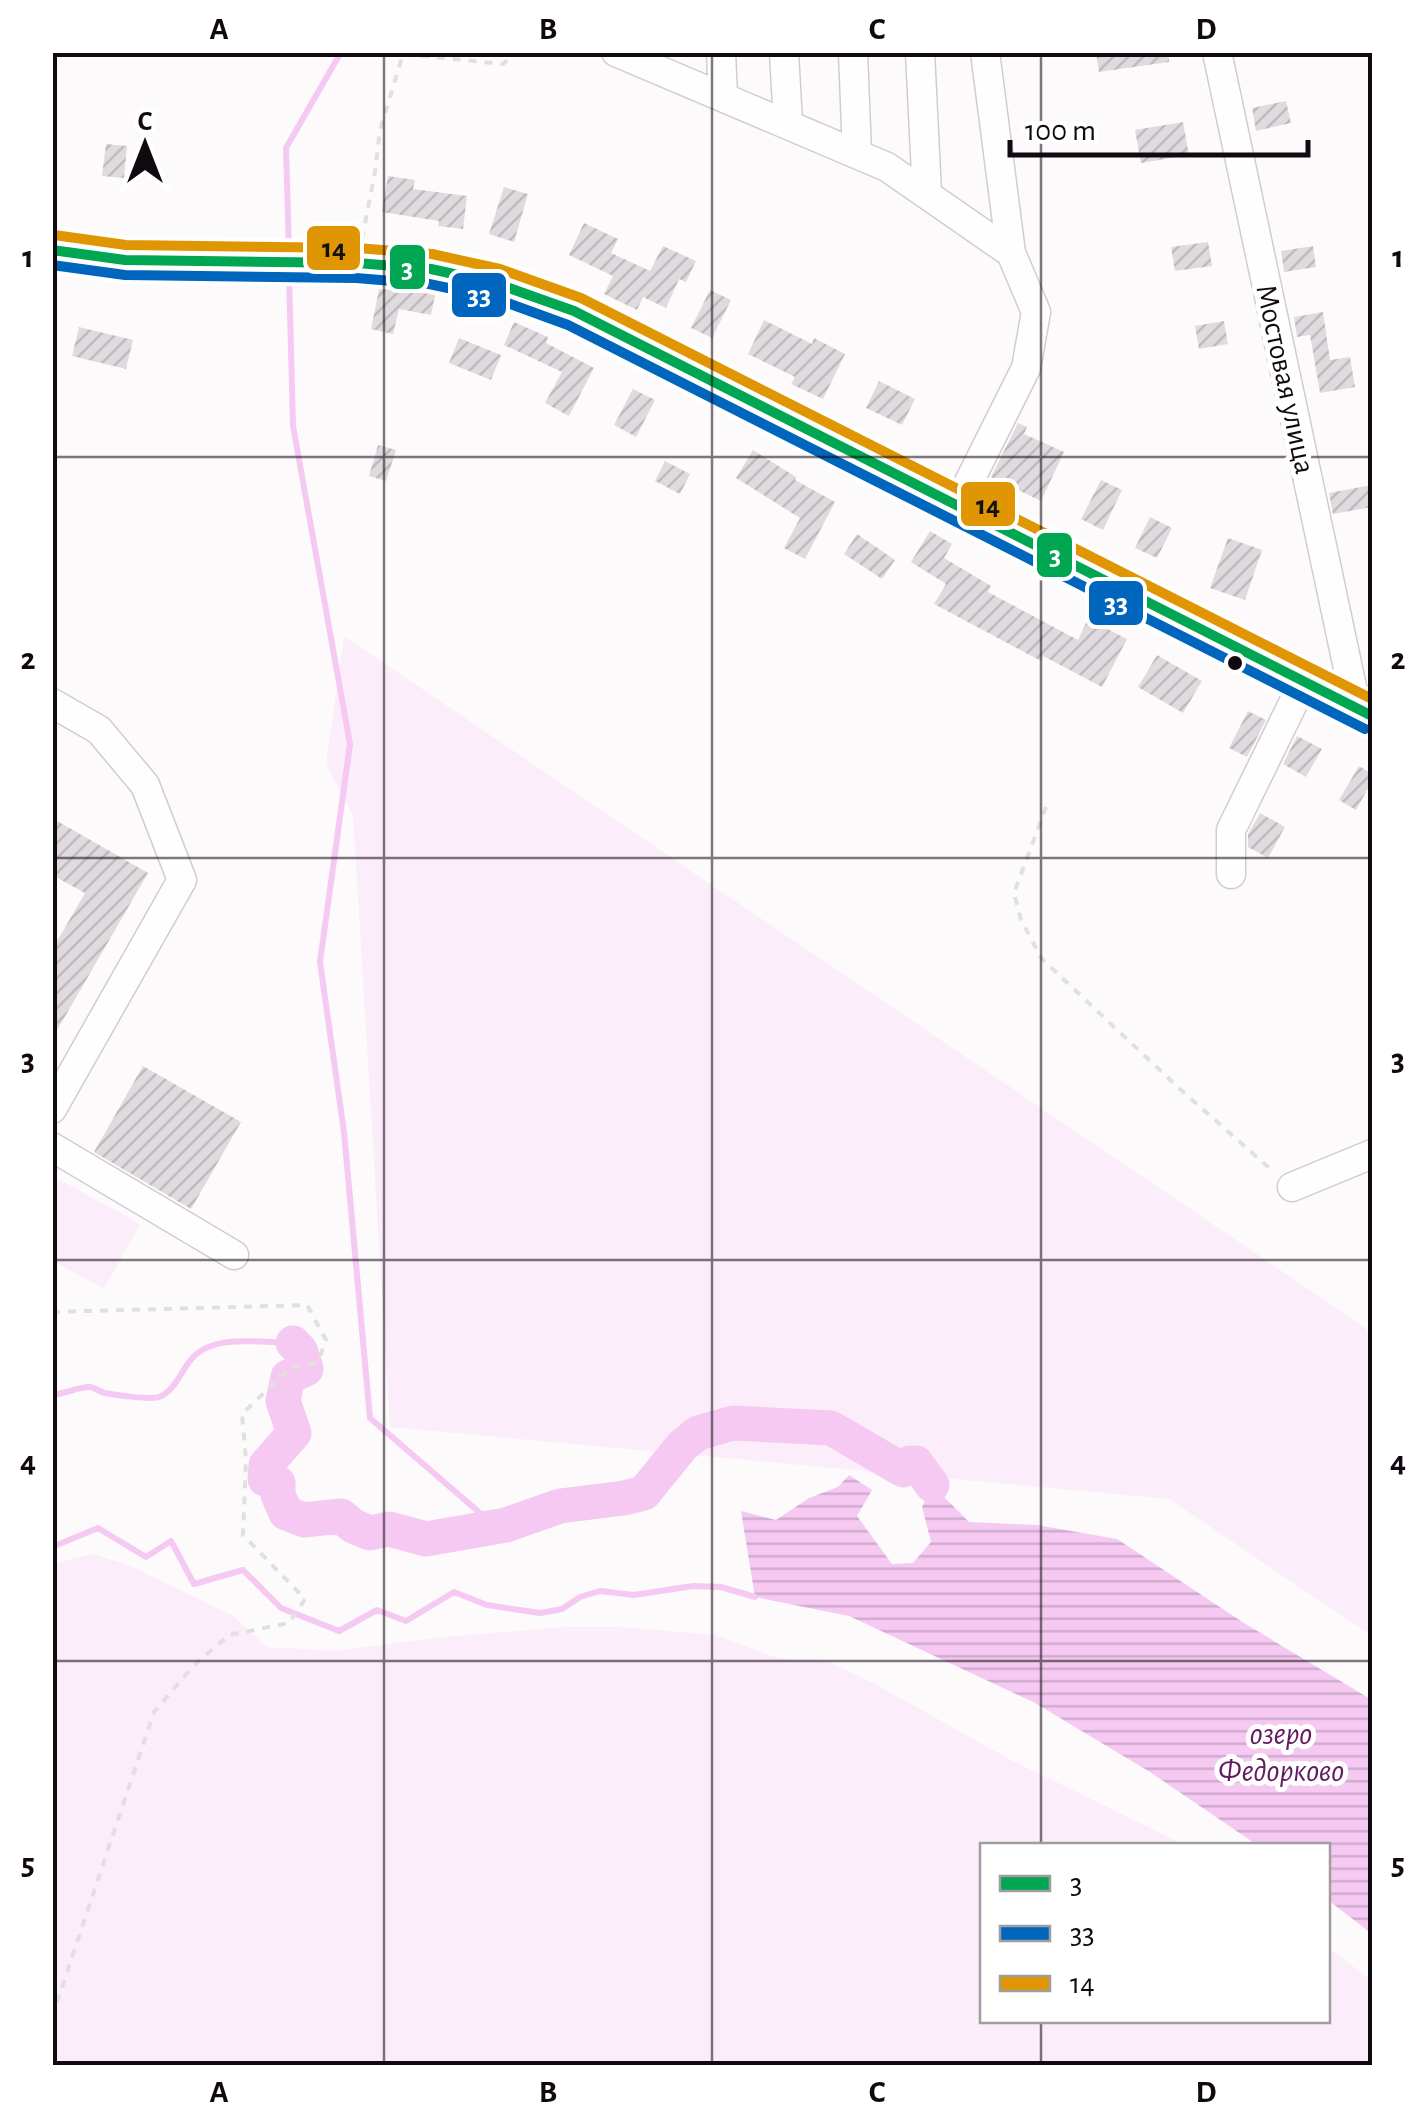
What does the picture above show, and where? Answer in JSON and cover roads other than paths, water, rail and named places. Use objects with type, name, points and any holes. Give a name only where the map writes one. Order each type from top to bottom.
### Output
[{"type":"main road","points":[[52,250],[125,260],[356,263],[431,270],[496,283],[574,311],[1364,711]]},
{"type":"street","points":[[616,52],[654,60],[723,96],[887,167],[1011,253]]},
{"type":"street","points":[[721,52],[723,96]]},
{"type":"street","points":[[784,52],[788,124]]},
{"type":"street","points":[[853,52],[857,154]]},
{"type":"street","points":[[920,52],[927,194]]},
{"type":"street","points":[[958,504],[1026,368],[1036,312],[1011,253],[986,52]]},
{"type":"street","name":"Мостовая улица","points":[[1217,52],[1364,711]]},
{"type":"street","points":[[1230,874],[1231,830],[1304,681]]},
{"type":"street","points":[[52,703],[99,730],[144,785],[182,880],[52,1109]]},
{"type":"street","points":[[52,1147],[234,1255]]},
{"type":"street","points":[[1292,1187],[1372,1154]]},
{"type":"water","name":"озеро Федорково","points":[[849,1475],[872,1490],[857,1516],[892,1564],[913,1563],[931,1542],[922,1507],[932,1485],[969,1522],[1037,1525],[1117,1539],[1244,1623],[1372,1700],[1372,1934],[1330,1902],[1330,1843],[1254,1843],[1150,1772],[1035,1703],[849,1616],[755,1597],[741,1511],[776,1520],[809,1498],[838,1487]]},
{"type":"waterway","points":[[289,252],[286,148],[341,52]]},
{"type":"waterway","points":[[289,274],[293,426],[350,744],[320,962],[344,1132],[370,1418],[495,1526]]},
{"type":"waterway","points":[[52,1395],[90,1387],[117,1395],[159,1397],[173,1386],[189,1362],[210,1346],[237,1341],[293,1343]]},
{"type":"waterway","points":[[293,1343],[300,1350],[306,1369],[288,1377],[283,1401],[294,1433],[266,1465],[265,1479],[278,1483],[278,1495],[286,1513],[304,1520],[341,1516],[370,1533],[389,1529],[426,1539],[506,1525],[560,1506],[644,1493],[682,1446],[698,1433],[733,1423],[831,1428],[903,1470],[916,1463],[932,1485]]},
{"type":"waterway","points":[[52,1547],[98,1528],[146,1557],[171,1541],[194,1584],[243,1570],[281,1608],[339,1631],[377,1610],[406,1621],[454,1592],[487,1605],[540,1613],[562,1609],[580,1597],[600,1591],[634,1595],[693,1586],[721,1587],[755,1597]]}]
